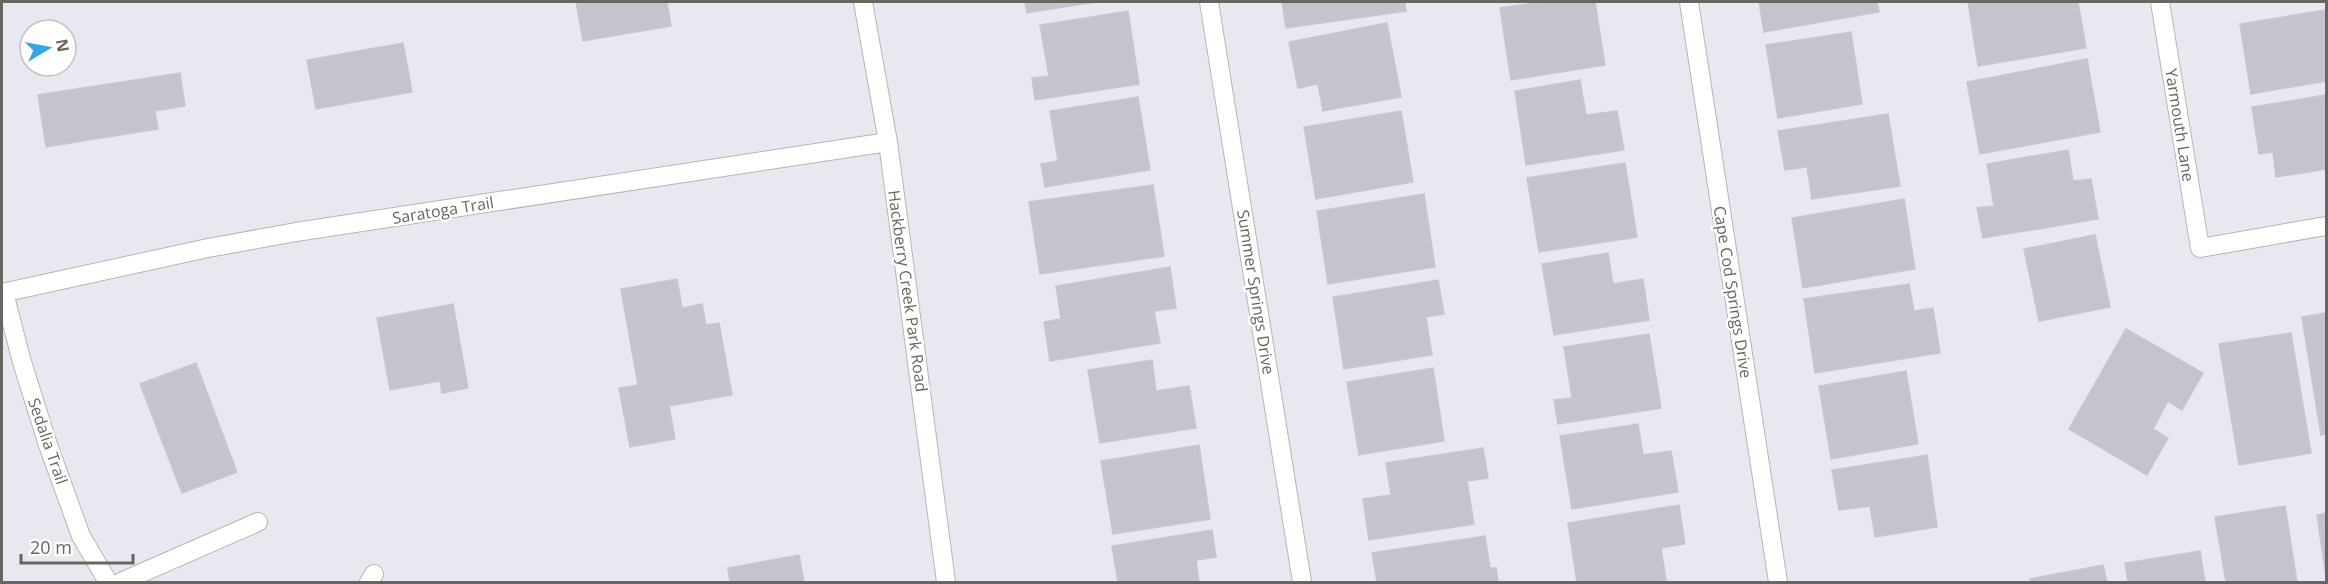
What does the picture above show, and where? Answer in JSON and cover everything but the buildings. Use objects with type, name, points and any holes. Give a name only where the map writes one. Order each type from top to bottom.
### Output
[{"type":"street","name":"Hackberry Creek Park Road","points":[[863,2],[888,142],[946,582]]},
{"type":"street","name":"Summer Springs Drive","points":[[1209,2],[1302,582]]},
{"type":"street","name":"Cape Cod Springs Drive","points":[[1689,2],[1778,582]]},
{"type":"street","name":"Yarmouth Lane","points":[[2160,2],[2200,248],[2326,226]]},
{"type":"street","name":"Saratoga Trail","points":[[3,293],[208,248],[296,232],[888,142]]},
{"type":"street","name":"Sedalia Trail","points":[[3,293],[22,362],[81,536],[108,582]]},
{"type":"street","points":[[121,582],[258,522]]}]
